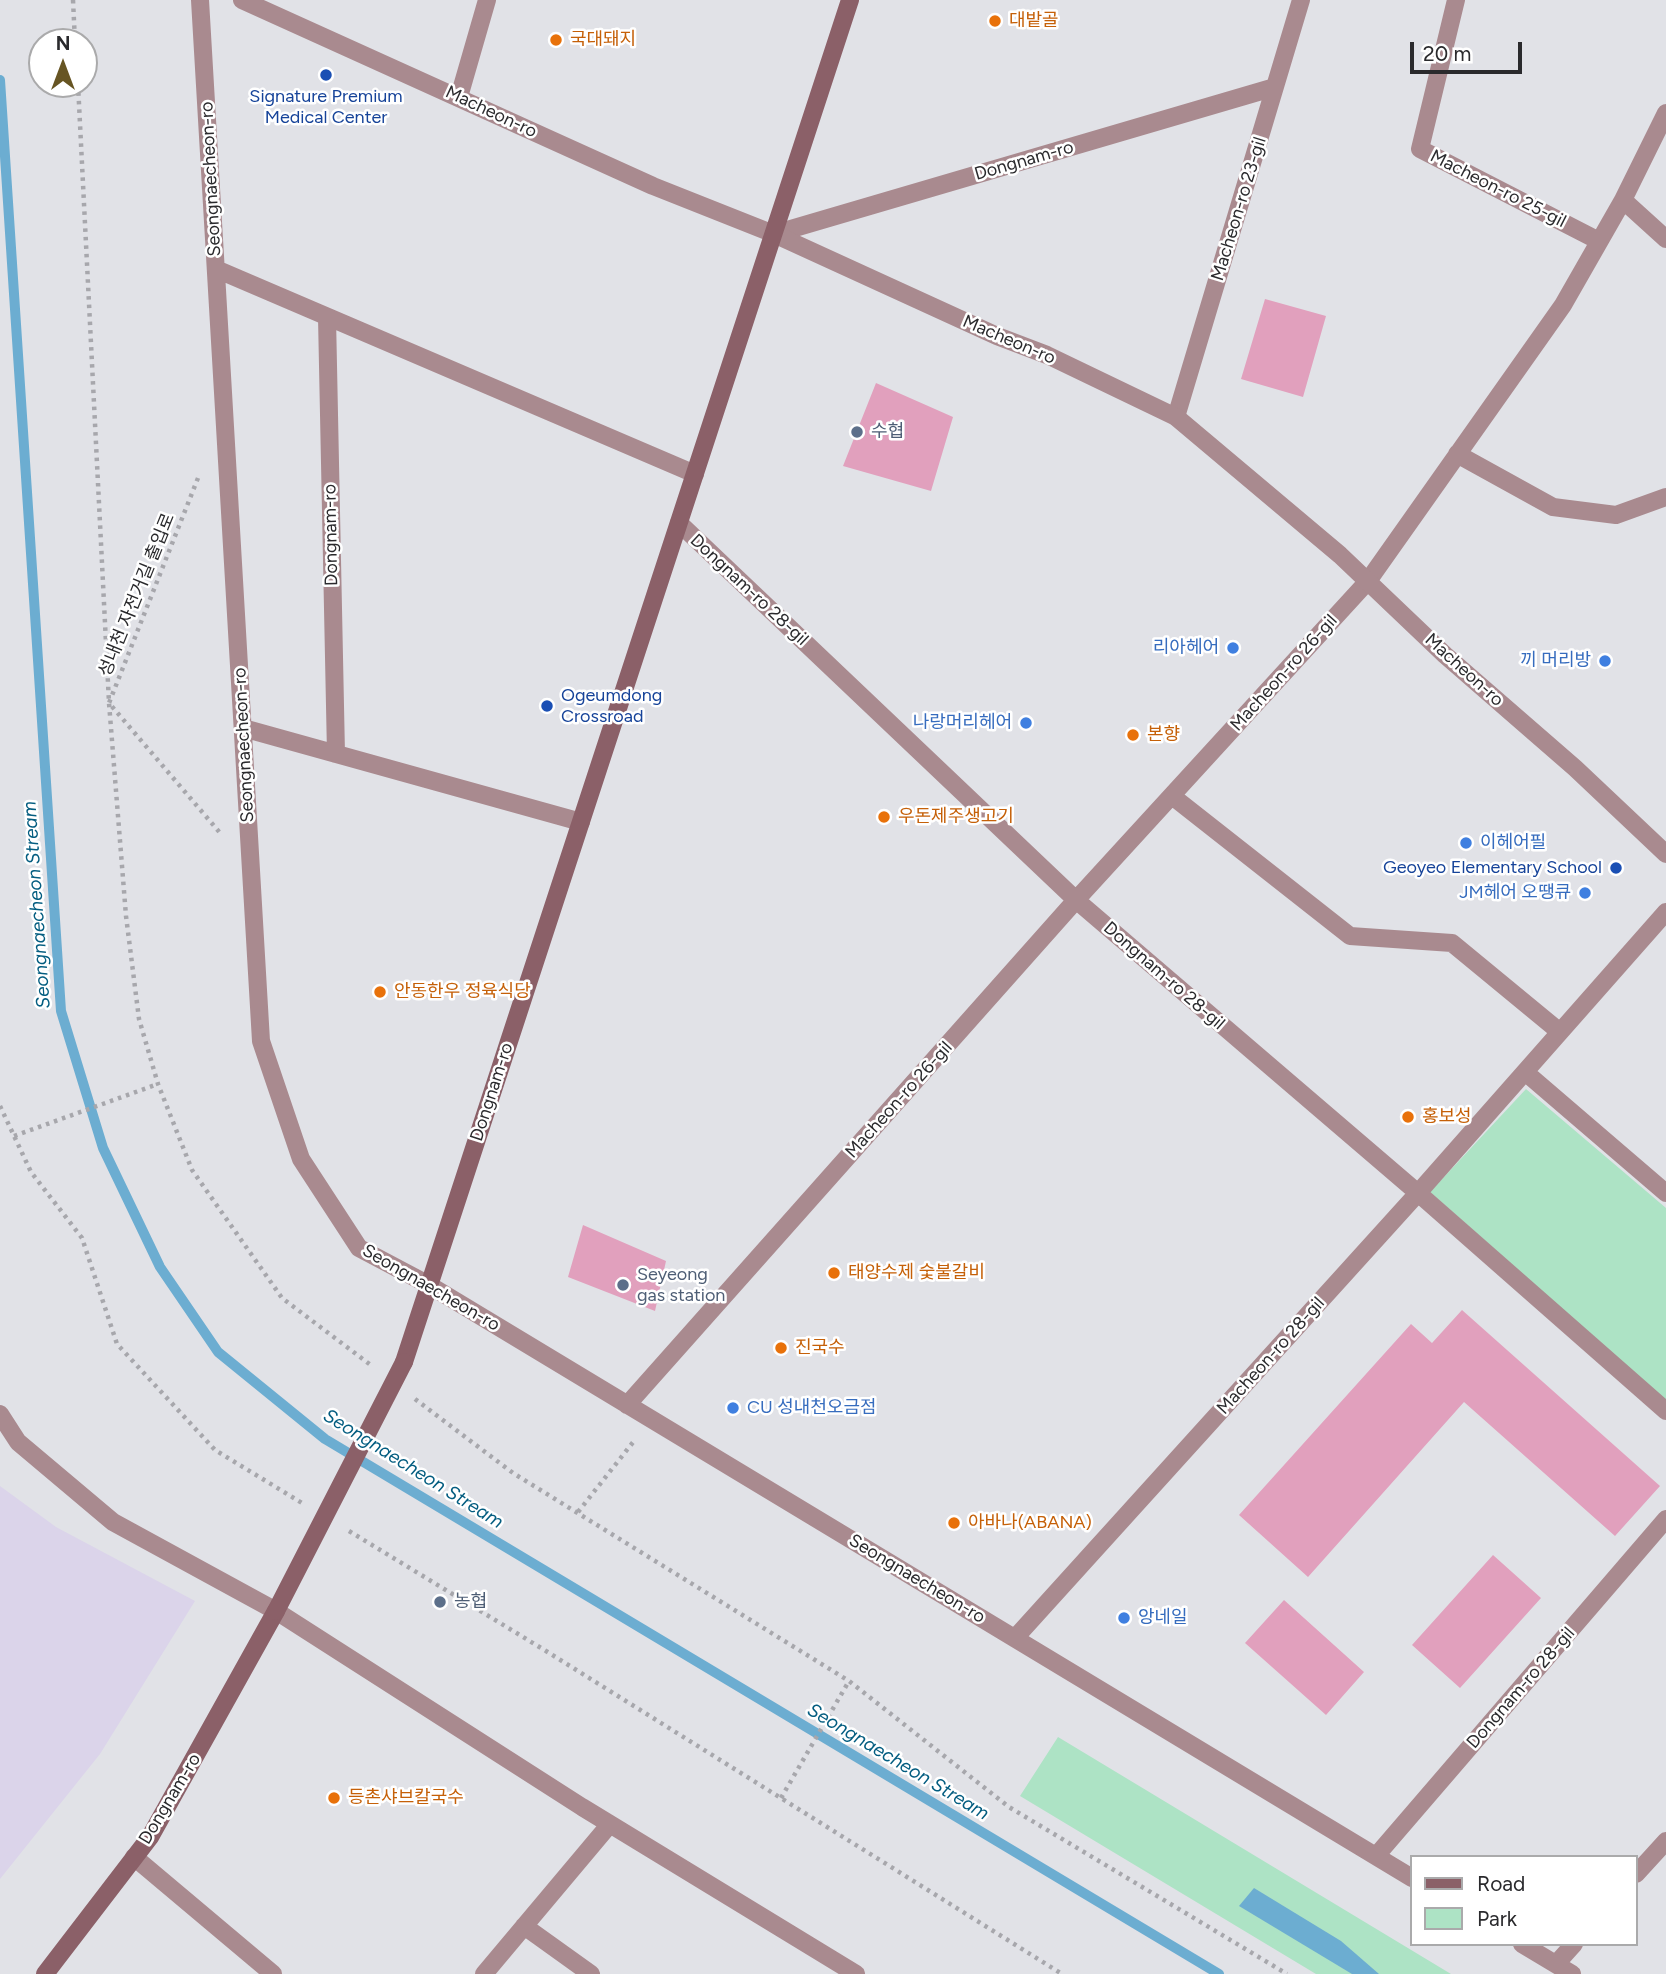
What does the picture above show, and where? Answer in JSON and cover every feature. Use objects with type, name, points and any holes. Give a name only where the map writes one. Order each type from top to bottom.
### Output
[{"type":"main road","name":"Dongnam-ro","points":[[45,1974],[150,1837],[276,1611],[404,1362],[850,0]]},
{"type":"street","name":"Seongnaecheon-ro","points":[[200,0],[261,1041],[301,1159],[359,1248],[429,1285],[1410,1877]]},
{"type":"street","name":"Macheon-ro","points":[[242,0],[653,186],[774,234],[997,336],[1046,355],[1176,417],[1340,555],[1445,655],[1575,768],[1666,854]]},
{"type":"street","points":[[459,97],[487,0]]},
{"type":"street","name":"Macheon-ro 23-gil","points":[[1176,417],[1301,0]]},
{"type":"street","name":"Macheon-ro 25-gil","points":[[1456,0],[1420,149],[1600,241]]},
{"type":"street","name":"Dongnam-ro","points":[[774,234],[1275,87]]},
{"type":"street","points":[[1368,581],[1563,305],[1623,200],[1666,113]]},
{"type":"street","points":[[1623,200],[1666,239]]},
{"type":"street","points":[[216,269],[695,474]]},
{"type":"street","name":"Dongnam-ro","points":[[327,317],[336,754]]},
{"type":"street","points":[[1457,454],[1553,507],[1616,515],[1666,498]]},
{"type":"street","name":"Dongnam-ro 28-gil","points":[[679,523],[1076,900],[1666,1411]]},
{"type":"street","name":"Macheon-ro 26-gil","points":[[627,1405],[1076,900],[1368,581]]},
{"type":"street","points":[[243,728],[581,822]]},
{"type":"street","points":[[1172,796],[1350,936],[1451,943],[1560,1032]]},
{"type":"street","name":"Macheon-ro 28-gil","points":[[1015,1638],[1418,1194],[1666,912]]},
{"type":"street","points":[[1525,1072],[1666,1193]]},
{"type":"street","points":[[0,1414],[18,1442],[113,1522],[276,1611],[610,1824],[856,1974]]},
{"type":"street","name":"Dongnam-ro 28-gil","points":[[1376,1856],[1666,1519]]},
{"type":"street","points":[[484,1974],[610,1824]]},
{"type":"street","points":[[1638,1872],[1666,1841]]},
{"type":"street","points":[[134,1857],[273,1974]]},
{"type":"street","points":[[524,1926],[591,1974]]},
{"type":"street","points":[[1525,1946],[1572,1974]]},
{"type":"street","points":[[1556,1964],[1572,1946]]},
{"type":"path","points":[[73,0],[74,28]]},
{"type":"path","name":"성내천 자전거길 출입로","points":[[199,475],[109,703],[251,870]]},
{"type":"path","points":[[14,1136],[158,1084]]},
{"type":"path","points":[[578,1512],[651,1419]]},
{"type":"path","points":[[1062,1974],[781,1798],[849,1681],[1009,1807],[1287,1974]]},
{"type":"shaded area","points":[[0,1486],[56,1527],[195,1601],[100,1754],[0,1879]]},
{"type":"green space","points":[[1526,1089],[1666,1208],[1666,1401],[1430,1192]]},
{"type":"green space","points":[[1058,1737],[1451,1974],[1316,1974],[1020,1796]]},
{"type":"water","points":[[1254,1888],[1341,1941],[1379,1974],[1352,1974],[1239,1906]]},
{"type":"building","points":[[1265,299],[1326,316],[1303,397],[1241,379]]},
{"type":"building","points":[[876,383],[953,417],[931,491],[843,466]]},
{"type":"building","points":[[583,1225],[666,1261],[655,1311],[568,1277]]},
{"type":"building","points":[[1462,1310],[1660,1486],[1615,1536],[1464,1402],[1308,1577],[1239,1515],[1411,1324],[1432,1343]]},
{"type":"building","points":[[1493,1555],[1541,1598],[1460,1688],[1412,1645]]},
{"type":"building","points":[[1284,1600],[1364,1672],[1326,1715],[1245,1643]]},
{"type":"waterway","name":"Seongnaecheon Stream","points":[[0,80],[61,1011],[103,1148],[160,1267],[218,1352],[325,1439],[1219,1974]]},
{"type":"place","name":"대밭골","points":[[995,21]]},
{"type":"place","name":"국대돼지","points":[[556,40]]},
{"type":"place","name":"Signature Premium Medical Center","points":[[326,75]]},
{"type":"place","name":"수협","points":[[857,432]]},
{"type":"place","name":"리아헤어","points":[[1233,648]]},
{"type":"place","name":"끼 머리방","points":[[1605,661]]},
{"type":"place","name":"Ogeumdong Crossroad","points":[[547,706]]},
{"type":"place","name":"나랑머리헤어","points":[[1026,723]]},
{"type":"place","name":"본향","points":[[1133,735]]},
{"type":"place","name":"우돈제주생고기","points":[[884,817]]},
{"type":"place","name":"이헤어필","points":[[1466,843]]},
{"type":"place","name":"Geoyeo Elementary School","points":[[1616,868]]},
{"type":"place","name":"JM헤어 오땡큐","points":[[1585,893]]},
{"type":"place","name":"안동한우 정육식당","points":[[380,992]]},
{"type":"place","name":"홍보성","points":[[1408,1117]]},
{"type":"place","name":"태양수제 숯불갈비","points":[[834,1273]]},
{"type":"place","name":"Seyeong gas station","points":[[623,1285]]},
{"type":"place","name":"진국수","points":[[781,1348]]},
{"type":"place","name":"CU 성내천오금점","points":[[733,1408]]},
{"type":"place","name":"아바나(ABANA)","points":[[954,1523]]},
{"type":"place","name":"농협","points":[[440,1602]]},
{"type":"place","name":"앙네일","points":[[1124,1618]]},
{"type":"place","name":"등촌샤브칼국수","points":[[334,1798]]}]
